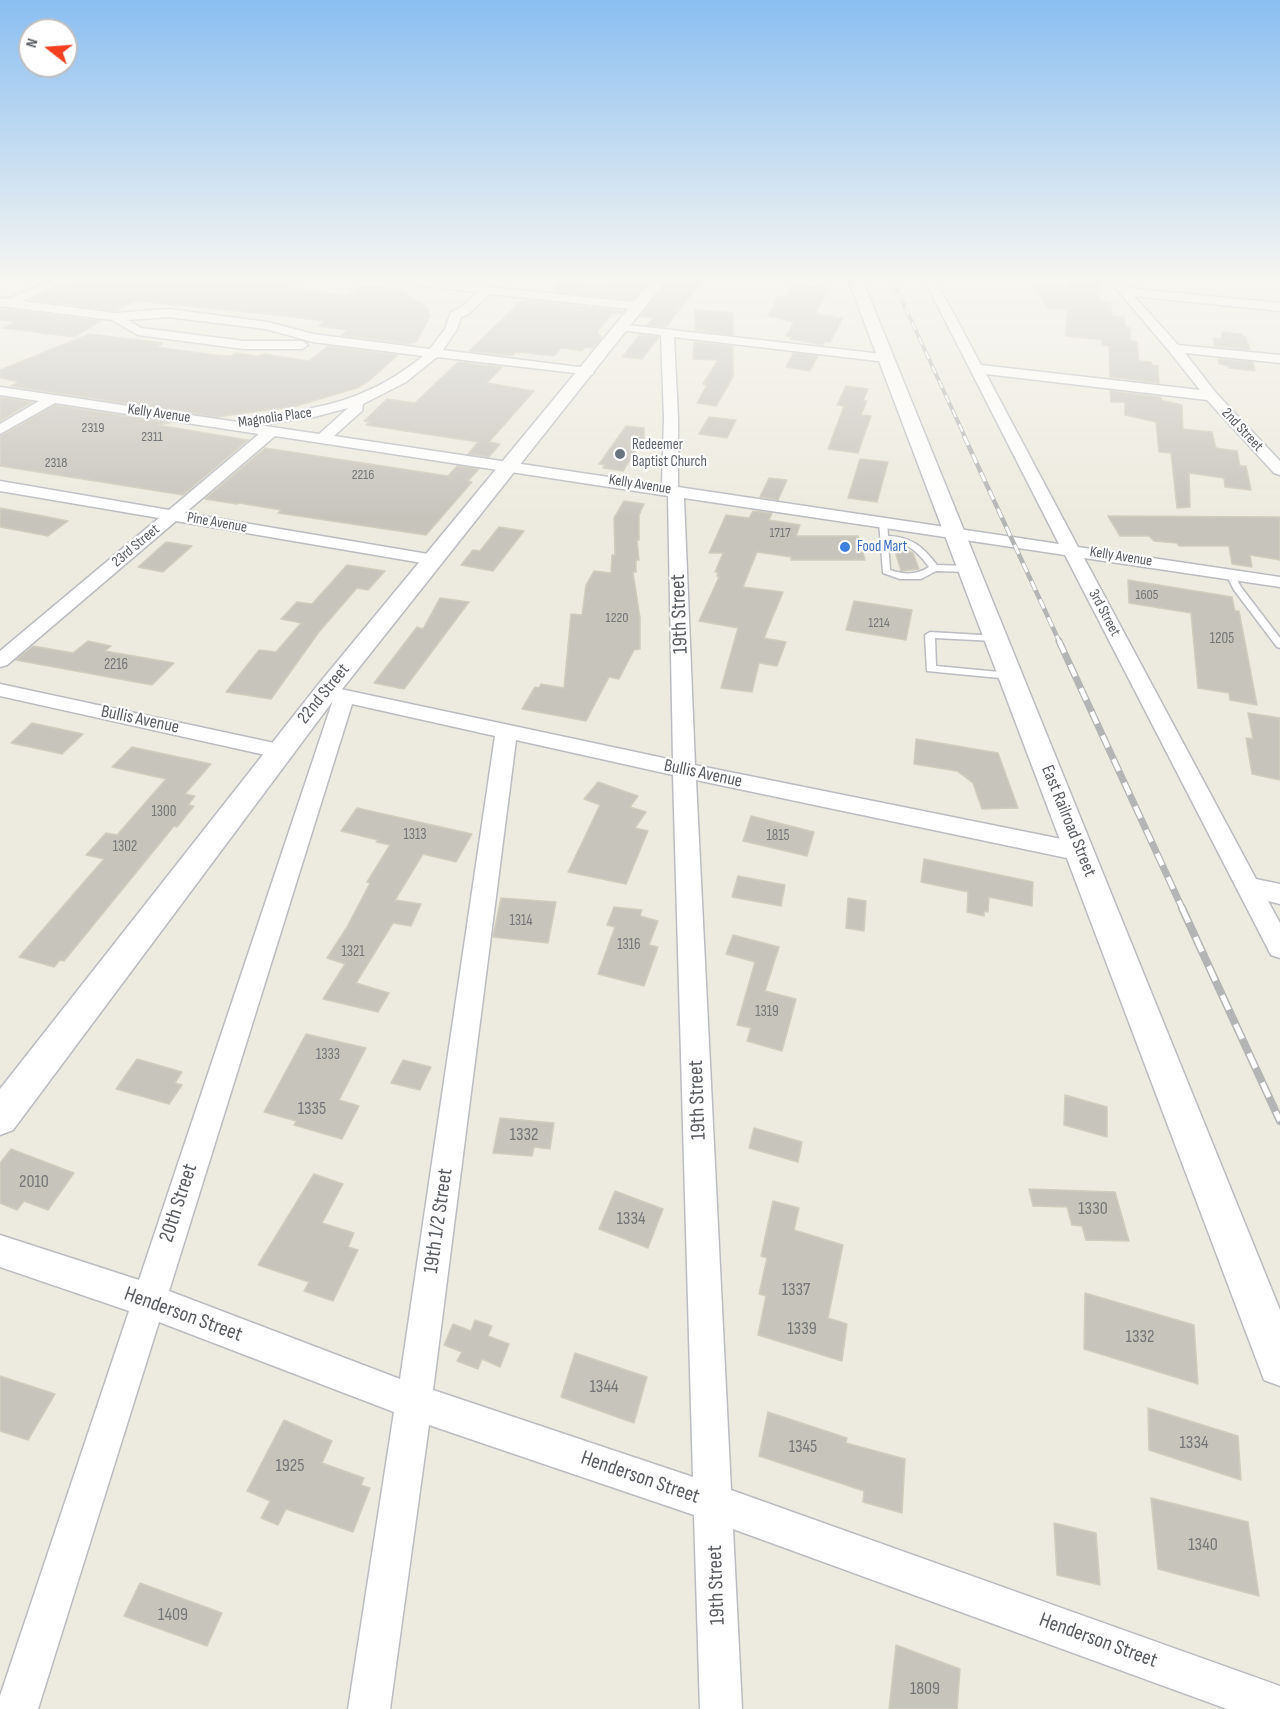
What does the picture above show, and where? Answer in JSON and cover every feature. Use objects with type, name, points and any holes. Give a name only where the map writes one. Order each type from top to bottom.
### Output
[{"type":"street","name":"Magnolia Place","points":[[229,424],[286,418],[356,402],[396,383],[426,359]]},
{"type":"street","points":[[442,359],[583,376]]},
{"type":"street","name":"22nd Street","points":[[0,1118],[279,750],[335,694],[434,560],[597,359]]},
{"type":"street","name":"19th Street","points":[[668,359],[722,1709]]},
{"type":"street","name":"East Railroad Street","points":[[886,359],[1280,1364]]},
{"type":"street","name":"3rd Street","points":[[972,359],[1280,948]]},
{"type":"street","name":"2nd Street","points":[[1182,359],[1211,396],[1280,470]]},
{"type":"street","points":[[977,369],[1211,396]]},
{"type":"street","name":"Kelly Avenue","points":[[0,391],[673,490],[883,530],[955,532],[1280,582]]},
{"type":"street","points":[[0,430],[52,399]]},
{"type":"street","name":"Magnolia Place","points":[[324,438],[357,408],[356,402]]},
{"type":"street","name":"23rd Street","points":[[0,661],[272,431]]},
{"type":"street","name":"Pine Avenue","points":[[0,486],[434,560]]},
{"type":"street","name":"Bullis Avenue","points":[[0,690],[279,750]]},
{"type":"street","name":"Bullis Avenue","points":[[335,694],[684,770],[1081,852]]},
{"type":"street","name":"20th Street","points":[[17,1709],[335,694]]},
{"type":"street","name":"19th 1/2 Street","points":[[369,1709],[414,1402],[506,732]]},
{"type":"street","points":[[1248,887],[1280,894]]},
{"type":"street","name":"Henderson Street","points":[[0,1251],[147,1300],[414,1402],[714,1503],[1280,1707]]},
{"type":"lane","points":[[883,530],[919,547],[918,553],[933,566],[921,576],[900,576],[886,571],[883,530]]},
{"type":"lane","points":[[884,552],[895,552]]},
{"type":"lane","points":[[886,564],[899,564]]},
{"type":"lane","points":[[917,564],[968,569]]},
{"type":"lane","points":[[1230,574],[1237,588],[1280,645]]},
{"type":"lane","points":[[995,638],[930,634],[931,669],[1010,676]]},
{"type":"building","points":[[28,359],[295,359],[309,361],[312,359],[394,359],[369,381],[357,388],[293,407],[216,417],[11,386],[19,382],[0,378],[0,370]]},
{"type":"building","points":[[693,359],[733,359],[733,377],[716,406],[697,403],[707,385],[703,384],[718,360]]},
{"type":"building","points":[[790,359],[817,359],[810,371],[786,367]]},
{"type":"building","points":[[1109,359],[1139,359],[1139,361],[1151,362],[1152,365],[1158,366],[1159,383],[1110,377]]},
{"type":"building","points":[[1218,359],[1253,362],[1255,371],[1229,368],[1229,366],[1219,364]]},
{"type":"building","points":[[458,362],[502,367],[487,383],[534,391],[489,442],[500,444],[489,457],[468,454],[478,442],[366,425],[370,422],[364,421],[387,399],[415,403]]},
{"type":"building","points":[[846,386],[868,389],[863,401],[867,401],[861,415],[871,416],[858,453],[828,449],[844,406],[837,405]]},
{"type":"building","points":[[1110,391],[1161,397],[1161,400],[1182,405],[1183,429],[1212,432],[1216,448],[1237,451],[1240,466],[1246,466],[1251,490],[1225,487],[1224,478],[1189,473],[1190,507],[1177,508],[1171,453],[1159,452],[1156,422],[1125,415],[1125,402],[1111,402]]},
{"type":"building","points":[[0,397],[32,402],[0,421]]},
{"type":"building","points":[[55,405],[170,423],[158,425],[248,440],[183,495],[0,466],[0,436]]},
{"type":"building","points":[[709,417],[736,420],[727,438],[699,434]]},
{"type":"building","name":"Redeemer Baptist Church","points":[[626,426],[644,428],[644,438],[623,471],[603,468],[605,465],[599,464]]},
{"type":"building","points":[[265,448],[448,476],[457,466],[479,469],[468,481],[472,482],[426,535],[278,513],[281,510],[205,499]]},
{"type":"building","points":[[860,459],[888,462],[877,502],[848,498]]},
{"type":"building","points":[[769,478],[787,480],[778,500],[760,497]]},
{"type":"building","points":[[624,501],[644,504],[639,515],[639,540],[637,540],[639,560],[636,560],[636,572],[633,572],[640,618],[640,649],[634,650],[619,679],[609,677],[586,721],[522,709],[535,687],[539,688],[541,684],[564,688],[571,614],[582,615],[586,585],[594,571],[611,573],[612,555],[615,555],[614,518]]},
{"type":"building","points":[[0,508],[68,521],[48,536],[0,527]]},
{"type":"building","points":[[753,511],[772,513],[769,520],[800,525],[796,536],[858,536],[865,560],[791,560],[791,557],[757,552],[743,587],[783,592],[764,638],[786,642],[777,666],[759,663],[752,692],[721,688],[738,628],[699,621],[719,577],[718,572],[715,572],[723,553],[709,553],[726,515],[749,518]]},
{"type":"building","points":[[1108,516],[1280,517],[1280,560],[1250,555],[1252,567],[1232,564],[1229,546],[1179,546],[1177,543],[1154,541],[1149,536],[1120,536]]},
{"type":"building","points":[[499,527],[524,531],[493,571],[461,565],[473,550],[480,551]]},
{"type":"building","points":[[166,542],[192,546],[163,572],[138,567]]},
{"type":"building","points":[[893,544],[913,553],[919,569],[901,571]]},
{"type":"building","points":[[347,565],[385,571],[368,590],[357,588],[319,632],[271,699],[226,692],[259,650],[276,652],[301,623],[281,619],[297,602],[312,604]]},
{"type":"building","points":[[1128,580],[1232,597],[1235,611],[1239,611],[1257,705],[1230,700],[1229,693],[1198,688],[1191,613],[1129,603]]},
{"type":"building","points":[[440,598],[469,602],[404,689],[374,683],[417,627],[423,629]]},
{"type":"building","points":[[854,601],[912,610],[906,640],[846,630]]},
{"type":"building","points":[[88,641],[111,646],[105,651],[174,663],[152,685],[16,660],[33,646],[73,653]]},
{"type":"building","points":[[1248,713],[1280,718],[1280,780],[1252,774],[1246,738],[1253,739]]},
{"type":"building","points":[[32,723],[83,734],[62,754],[11,743]]},
{"type":"building","points":[[916,739],[998,753],[1018,808],[982,809],[973,783],[957,771],[914,764]]},
{"type":"building","points":[[132,747],[211,764],[185,794],[195,796],[188,805],[194,806],[177,827],[174,826],[64,961],[60,960],[54,967],[19,957],[104,859],[86,855],[106,833],[117,835],[166,779],[112,767]]},
{"type":"building","points":[[598,782],[638,796],[630,807],[646,812],[635,828],[648,831],[626,884],[568,872],[600,805],[584,799]]},
{"type":"building","points":[[357,808],[472,834],[456,862],[423,854],[395,900],[421,904],[411,926],[393,923],[356,983],[389,993],[378,1012],[323,999],[345,964],[327,958],[347,927],[370,883],[367,882],[390,845],[341,831]]},
{"type":"building","points":[[751,816],[814,832],[807,856],[743,841]]},
{"type":"building","points":[[924,859],[1033,882],[1032,906],[989,897],[988,912],[984,911],[984,916],[967,912],[968,892],[921,882]]},
{"type":"building","points":[[738,876],[785,885],[781,906],[732,897]]},
{"type":"building","points":[[501,898],[556,902],[548,943],[493,937]]},
{"type":"building","points":[[848,898],[866,901],[864,931],[846,928]]},
{"type":"building","points":[[614,907],[642,910],[640,916],[658,921],[649,945],[658,947],[644,986],[598,974],[615,927],[607,925]]},
{"type":"building","points":[[733,935],[779,947],[765,991],[796,999],[782,1051],[747,1041],[751,1028],[737,1025],[755,962],[726,954]]},
{"type":"building","points":[[306,1034],[366,1048],[339,1100],[359,1106],[342,1139],[294,1125],[296,1121],[264,1112]]},
{"type":"building","points":[[137,1059],[182,1072],[175,1083],[182,1085],[169,1104],[116,1089]]},
{"type":"building","points":[[403,1060],[431,1067],[420,1090],[391,1083]]},
{"type":"building","points":[[1065,1095],[1107,1107],[1107,1137],[1064,1125]]},
{"type":"building","points":[[500,1118],[554,1123],[550,1149],[534,1147],[532,1156],[493,1153]]},
{"type":"building","points":[[754,1128],[802,1142],[798,1162],[749,1148]]},
{"type":"building","points":[[11,1149],[74,1173],[48,1210],[24,1201],[17,1210],[0,1203],[0,1163]]},
{"type":"building","points":[[314,1174],[343,1184],[322,1223],[354,1233],[348,1247],[358,1250],[333,1301],[304,1291],[309,1282],[258,1265]]},
{"type":"building","points":[[1029,1189],[1115,1192],[1129,1241],[1086,1240],[1082,1226],[1072,1225],[1067,1207],[1033,1206]]},
{"type":"building","points":[[615,1191],[663,1209],[648,1248],[599,1229]]},
{"type":"building","points":[[773,1201],[799,1208],[794,1230],[843,1245],[828,1318],[847,1324],[842,1361],[758,1335],[766,1296],[759,1294],[767,1258],[761,1256]]},
{"type":"building","points":[[1085,1293],[1194,1325],[1198,1384],[1084,1349]]},
{"type":"building","points":[[475,1320],[492,1326],[488,1336],[509,1344],[500,1367],[482,1359],[478,1369],[457,1361],[462,1352],[444,1345],[453,1324],[471,1331]]},
{"type":"building","points":[[575,1353],[647,1377],[634,1423],[561,1397]]},
{"type":"building","points":[[0,1376],[55,1394],[28,1440],[0,1431]]},
{"type":"building","points":[[1148,1408],[1238,1436],[1241,1480],[1149,1450]]},
{"type":"building","points":[[768,1412],[847,1438],[846,1443],[905,1459],[902,1513],[863,1502],[864,1491],[759,1456]]},
{"type":"building","points":[[284,1420],[332,1441],[322,1463],[364,1478],[361,1485],[370,1488],[353,1532],[286,1509],[278,1525],[261,1518],[270,1501],[247,1491]]},
{"type":"building","points":[[1151,1498],[1248,1522],[1259,1596],[1158,1569]]},
{"type":"building","points":[[1054,1523],[1096,1533],[1100,1585],[1057,1575]]},
{"type":"building","points":[[140,1583],[222,1613],[207,1646],[124,1616]]},
{"type":"building","points":[[896,1645],[960,1669],[957,1709],[889,1709]]},
{"type":"railway","points":[[929,359],[965,437]]},
{"type":"railway","points":[[964,436],[1060,643]]},
{"type":"railway","points":[[1059,641],[1183,910]]},
{"type":"railway","points":[[1182,908],[1280,1121]]},
{"type":"place","name":"Redeemer Baptist Church","points":[[620,454]]},
{"type":"place","name":"Food Mart","points":[[845,547]]}]
